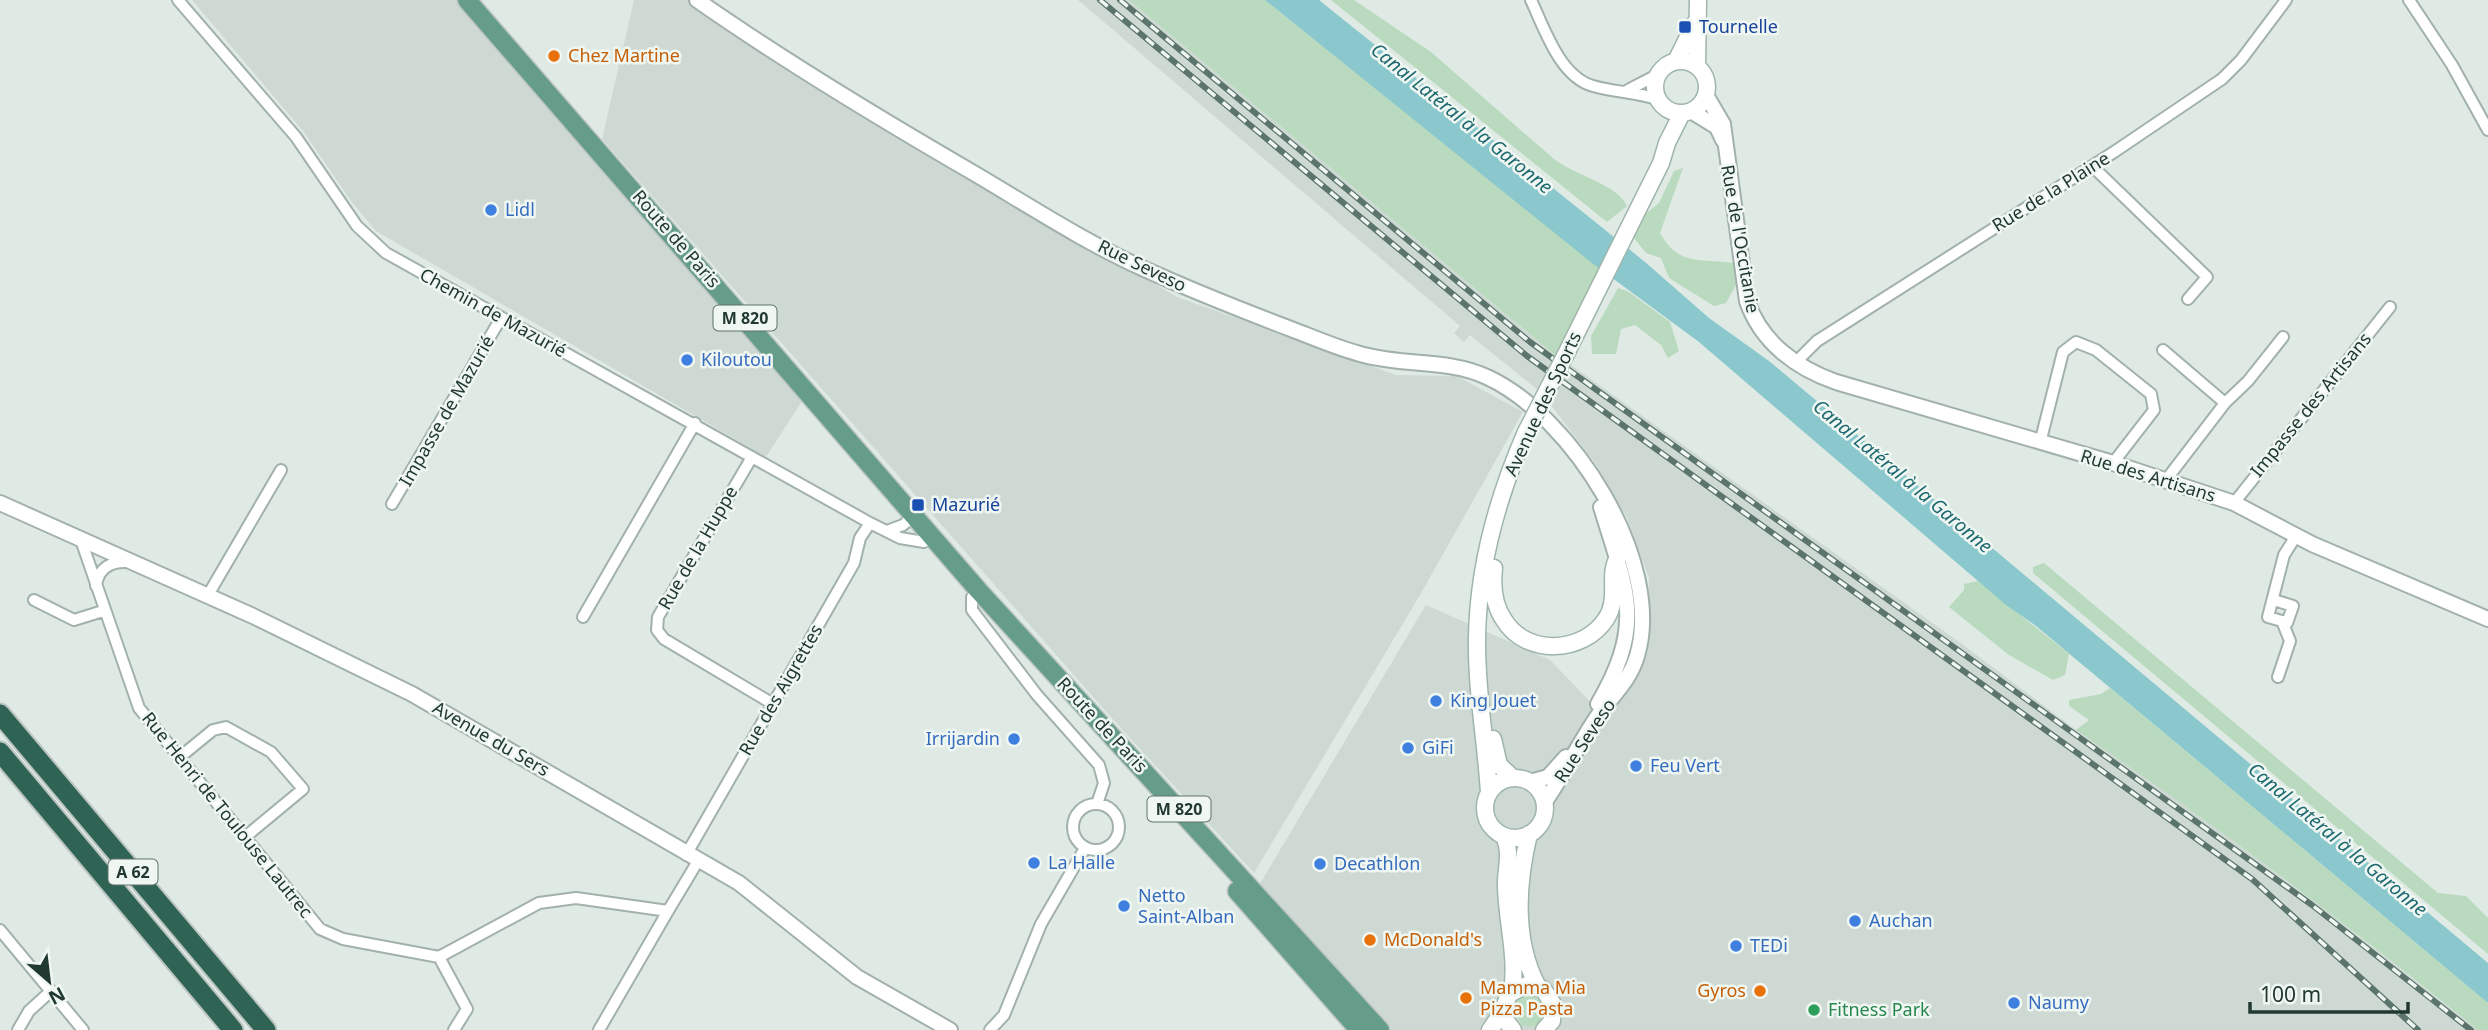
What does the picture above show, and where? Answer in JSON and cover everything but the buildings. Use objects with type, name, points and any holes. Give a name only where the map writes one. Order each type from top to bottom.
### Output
[{"type":"highway","name":"A 62","points":[[0,713],[266,1030]]},
{"type":"highway","name":"A 62","points":[[0,752],[233,1030]]},
{"type":"main road","name":"Route de Paris","points":[[467,0],[932,536],[975,597],[1021,638],[1380,1030]]},
{"type":"main road","points":[[1667,143],[1687,112],[1706,95],[1706,79],[1696,65],[1698,0]]},
{"type":"main road","points":[[1676,61],[1696,21]]},
{"type":"main road","points":[[1667,143],[1661,104],[1654,83],[1657,75],[1668,63],[1676,61],[1696,65]]},
{"type":"main road","points":[[1661,104],[1687,112]]},
{"type":"main road","name":"Avenue des Sports","points":[[1489,793],[1477,639],[1480,596],[1499,504],[1526,432],[1632,225],[1661,163],[1667,143]]},
{"type":"main road","points":[[1499,504],[1493,585],[1495,600],[1504,622],[1526,639],[1553,647],[1569,645],[1596,630],[1612,607],[1615,593],[1613,565],[1618,558]]},
{"type":"main road","name":"Avenue des Sports","points":[[1480,596],[1494,746],[1499,765],[1513,778]]},
{"type":"main road","name":"Route de Paris","points":[[1021,638],[1083,716],[1359,1030]]},
{"type":"main road","points":[[1513,778],[1530,782],[1537,788],[1544,803],[1542,821],[1529,834],[1517,838],[1495,831],[1486,816],[1489,793],[1497,784],[1513,778]]},
{"type":"main road","points":[[1529,834],[1518,901],[1530,968],[1538,987],[1551,998],[1554,1010],[1550,1027]]},
{"type":"main road","points":[[1490,1030],[1512,991],[1514,970],[1506,896],[1509,852],[1504,836]]},
{"type":"main road","points":[[1512,991],[1522,986],[1538,987]]},
{"type":"main road","points":[[1503,1011],[1513,1030]]},
{"type":"street","name":"Chemin de Mazurié","points":[[178,0],[296,136],[357,226],[394,258],[695,423],[870,523],[920,542],[932,536]]},
{"type":"street","name":"Rue Seveso","points":[[698,0],[946,157],[1140,267],[1213,299],[1361,355],[1403,363],[1453,366],[1489,378],[1525,401],[1560,432],[1595,482],[1619,527],[1639,586],[1642,630],[1638,653],[1627,681],[1597,716],[1570,767],[1544,803]]},
{"type":"street","points":[[1531,0],[1557,54],[1576,77],[1589,86],[1629,90],[1661,104]]},
{"type":"street","name":"Rue de la Plaine","points":[[1796,362],[1817,341],[2092,166],[2222,79],[2241,60],[2286,0]]},
{"type":"street","points":[[2409,0],[2447,57],[2488,130]]},
{"type":"street","points":[[1629,90],[1657,75]]},
{"type":"street","name":"Rue de l'Occitanie","points":[[1706,95],[1718,111],[1723,124],[1723,141],[1747,302],[1755,324],[1796,362]]},
{"type":"street","points":[[1687,112],[1717,127],[1723,141]]},
{"type":"street","points":[[2092,166],[2207,277],[2188,299]]},
{"type":"street","name":"Impasse des Artisans","points":[[2234,503],[2390,307]]},
{"type":"street","name":"Impasse de Mazurié","points":[[392,504],[501,318]]},
{"type":"street","points":[[2166,480],[2225,404],[2248,382],[2283,337]]},
{"type":"street","points":[[2040,443],[2063,352],[2076,342],[2096,350],[2151,394],[2155,401],[2154,410],[2113,463]]},
{"type":"street","points":[[2163,350],[2225,404]]},
{"type":"street","name":"Rue des Artisans","points":[[1796,362],[1836,382],[2113,463],[2234,503],[2412,590],[2488,619]]},
{"type":"street","points":[[583,617],[695,423]]},
{"type":"street","name":"Rue de la Huppe","points":[[751,457],[658,617],[657,630],[664,639],[773,704]]},
{"type":"street","points":[[208,596],[281,470]]},
{"type":"street","name":"Rue Seveso","points":[[1530,782],[1548,777],[1558,768],[1619,667],[1628,620],[1625,583],[1595,482]]},
{"type":"street","name":"Avenue du Sers","points":[[0,503],[139,564],[412,694],[738,883],[857,978],[950,1030]]},
{"type":"street","points":[[887,531],[904,525],[914,516]]},
{"type":"street","name":"Rue des Aigrettes","points":[[692,858],[773,704],[853,564],[860,538],[870,523]]},
{"type":"street","points":[[2274,600],[2293,606],[2287,624],[2268,617],[2284,555],[2297,536]]},
{"type":"street","name":"Rue Henri de Toulouse Lautrec","points":[[79,537],[95,589],[139,708],[320,929],[343,939],[439,957]]},
{"type":"street","points":[[95,589],[98,575],[108,565],[126,561],[139,564]]},
{"type":"street","points":[[975,597],[1037,695],[1099,765],[1104,783],[1097,804]]},
{"type":"street","points":[[34,600],[74,620],[103,611]]},
{"type":"street","points":[[2278,677],[2290,641],[2282,621]]},
{"type":"street","points":[[180,757],[213,730],[226,727],[271,752],[303,789],[245,836]]},
{"type":"street","points":[[1097,804],[1115,813],[1118,833],[1109,846],[1093,850],[1085,848],[1075,837],[1073,823],[1080,810],[1097,804]]},
{"type":"street","points":[[990,1030],[1004,1015],[1041,924],[1085,848]]},
{"type":"street","points":[[599,1030],[668,911],[692,858]]},
{"type":"street","points":[[454,1030],[467,1009],[439,957],[539,903],[576,898],[668,911]]},
{"type":"street","points":[[0,930],[83,1030]]},
{"type":"street","points":[[18,1030],[29,1011],[51,991]]},
{"type":"shaded area","points":[[192,0],[457,0],[682,257],[802,401],[766,457],[376,231],[351,201],[303,131]]},
{"type":"shaded area","points":[[634,0],[689,0],[752,47],[1177,297],[1396,375],[1457,376],[1523,412],[1420,595],[1254,873],[1109,715],[602,139]]},
{"type":"shaded area","points":[[1078,0],[1129,0],[1557,357],[1539,391],[1470,335],[1464,342],[1454,333],[1460,326]]},
{"type":"shaded area","points":[[1571,365],[1962,644],[2076,730],[2166,791],[2327,911],[2478,1030],[1378,1030],[1255,892],[1426,605],[1550,660],[1604,716],[1637,678],[1648,652],[1649,578],[1627,518],[1596,464],[1550,404]]},
{"type":"green space","points":[[1129,0],[1265,0],[1606,273],[1562,361]]},
{"type":"green space","points":[[1331,0],[1354,0],[1431,52],[1554,159],[1605,186],[1622,198],[1627,206],[1607,222]]},
{"type":"green space","points":[[1683,168],[1660,233],[1667,244],[1683,256],[1734,263],[1737,283],[1726,303],[1714,306],[1669,278],[1661,258],[1646,253],[1634,238],[1644,215],[1659,203],[1674,171]]},
{"type":"green space","points":[[1618,288],[1629,292],[1670,322],[1679,351],[1668,358],[1661,345],[1635,325],[1621,329],[1616,354],[1592,354],[1591,336]]},
{"type":"green space","points":[[2044,563],[2438,893],[2466,896],[2488,918],[2488,954],[2033,573],[2033,567]]},
{"type":"green space","points":[[1978,581],[2069,654],[2065,675],[2053,680],[2009,655],[1949,607],[1964,590],[1964,584]]},
{"type":"green space","points":[[2110,688],[2488,1003],[2488,1030],[2478,1030],[2280,876],[2076,730],[2089,720],[2069,706],[2069,700],[2101,694]]},
{"type":"green space","points":[[1527,995],[1538,998],[1545,1013],[1539,1023],[1532,1027],[1522,1026],[1516,1013],[1512,1012],[1516,1000]]},
{"type":"water","name":"Canal Latéral à la Garonne","points":[[1265,0],[1319,0],[1645,262],[1709,318],[1769,361],[2488,963],[2488,1003],[2036,626],[2006,605],[1699,342],[1592,263]]},
{"type":"railway","points":[[1100,0],[1527,356],[2252,879],[2418,1030]]},
{"type":"railway","points":[[1120,0],[1530,342],[2312,905],[2471,1030]]},
{"type":"place","name":"Tournelle","points":[[1685,27]]},
{"type":"place","name":"Chez Martine","points":[[554,56]]},
{"type":"place","name":"Lidl","points":[[491,210]]},
{"type":"place","name":"Kiloutou","points":[[687,360]]},
{"type":"place","name":"Mazurié","points":[[918,505]]},
{"type":"place","name":"King Jouet","points":[[1436,701]]},
{"type":"place","name":"Irrijardin","points":[[1014,739]]},
{"type":"place","name":"GiFi","points":[[1408,748]]},
{"type":"place","name":"Feu Vert","points":[[1636,766]]},
{"type":"place","name":"La Halle","points":[[1034,863]]},
{"type":"place","name":"Decathlon","points":[[1320,864]]},
{"type":"place","name":"Netto Saint-Alban","points":[[1124,906]]},
{"type":"place","name":"Auchan","points":[[1855,921]]},
{"type":"place","name":"McDonald's","points":[[1370,940]]},
{"type":"place","name":"TEDi","points":[[1736,946]]},
{"type":"place","name":"Gyros","points":[[1760,991]]},
{"type":"place","name":"Mamma Mia Pizza Pasta","points":[[1466,998]]},
{"type":"place","name":"Naumy","points":[[2014,1003]]},
{"type":"place","name":"Fitness Park","points":[[1814,1010]]}]
